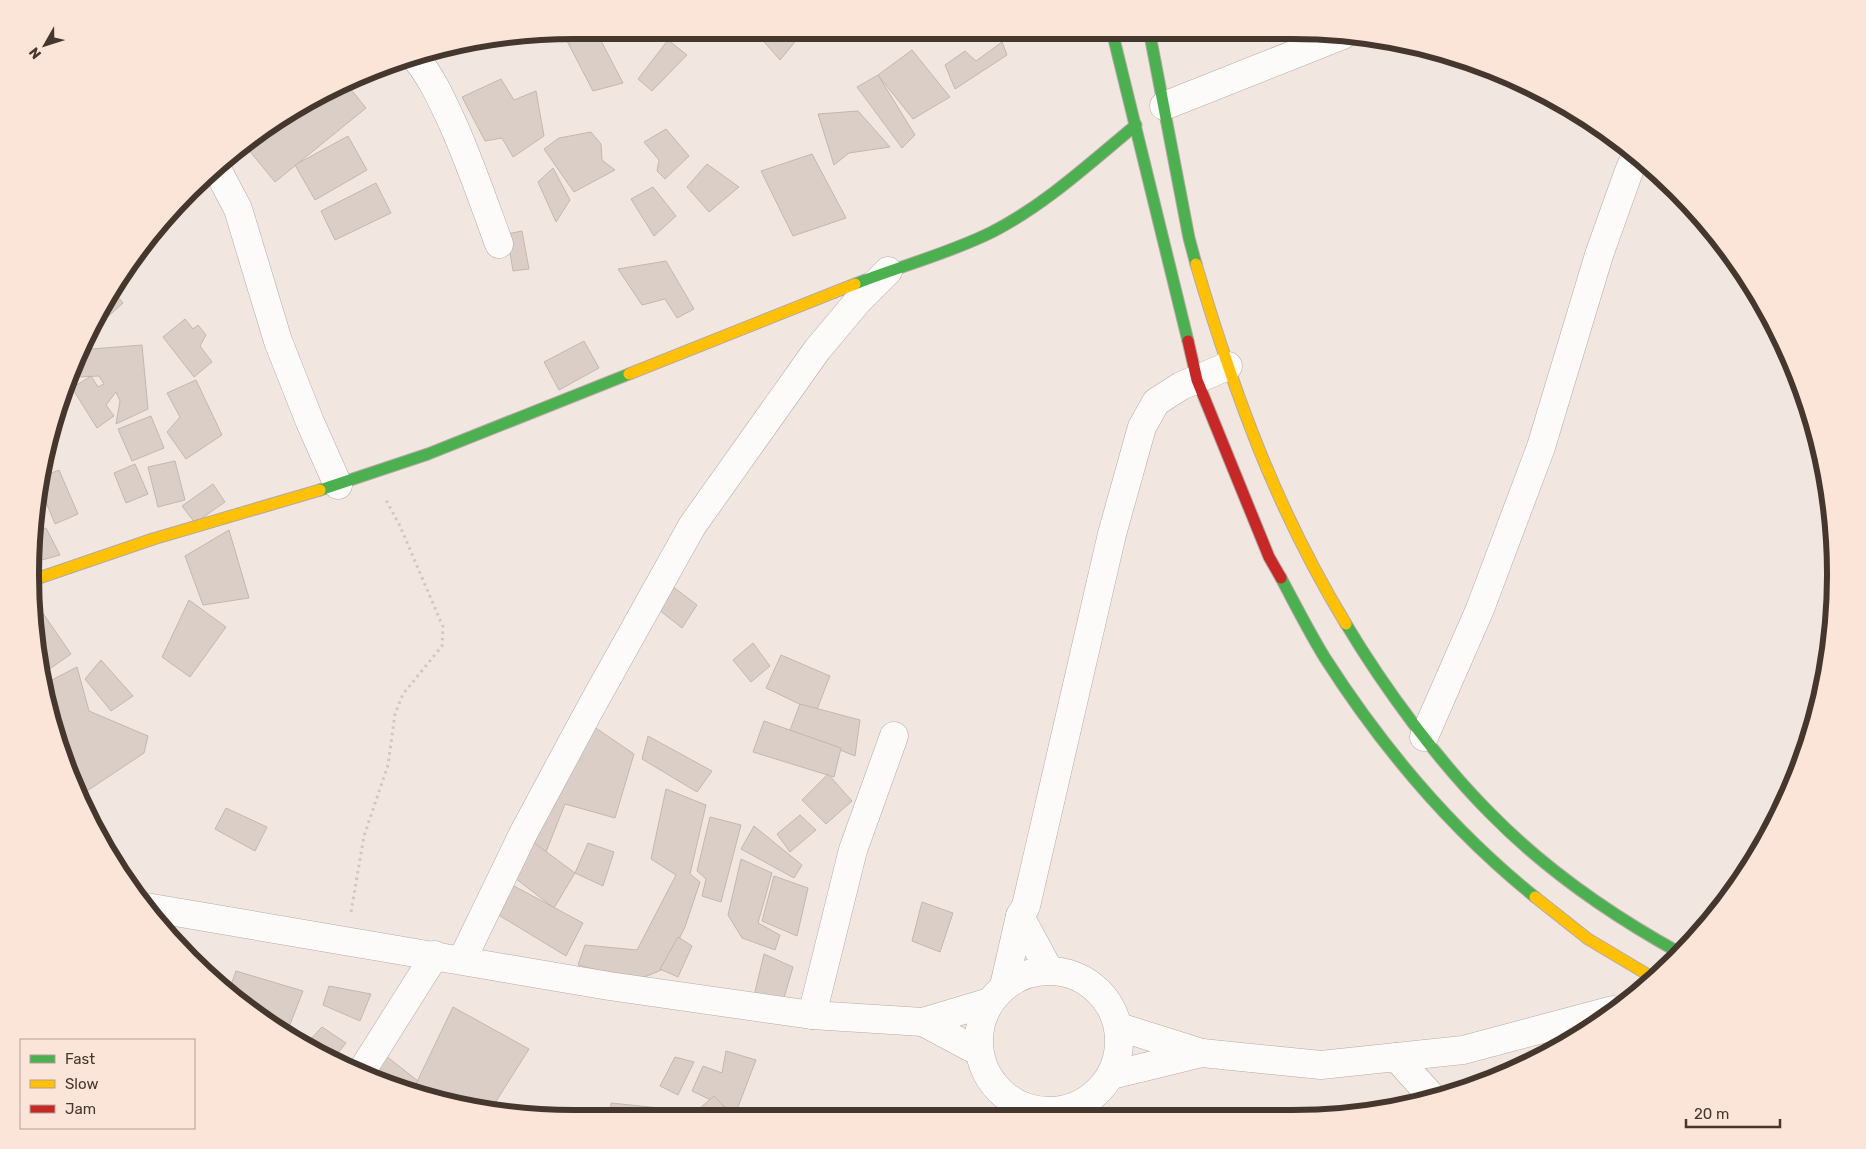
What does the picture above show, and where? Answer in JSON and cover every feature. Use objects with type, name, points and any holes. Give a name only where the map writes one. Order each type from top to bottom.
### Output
[{"type":"main road","points":[[1114,39],[1197,380],[1268,557],[1325,657],[1379,736],[1445,813],[1514,880],[1588,939],[1648,975]]},
{"type":"main road","points":[[1151,39],[1193,254],[1228,366],[1277,495],[1310,564],[1350,633],[1398,704],[1455,775],[1499,823],[1549,867],[1600,904],[1673,949]]},
{"type":"main road","points":[[39,577],[153,539],[338,485],[428,454],[506,425],[888,271],[962,246],[1008,223],[1067,181],[1136,125]]},
{"type":"street","points":[[1164,106],[1330,40]]},
{"type":"street","points":[[419,62],[427,71],[468,156],[499,244]]},
{"type":"street","points":[[1424,737],[1480,608],[1541,448],[1599,255],[1633,162]]},
{"type":"street","points":[[219,174],[238,209],[278,340],[310,422],[338,485]]},
{"type":"street","points":[[462,960],[524,832],[692,526],[817,350],[858,302],[888,271]]},
{"type":"street","points":[[1034,1110],[1005,1108],[989,1078],[979,1052],[982,1017],[997,994],[1020,916],[1026,906],[1112,534],[1142,427],[1156,402],[1181,386],[1228,366]]},
{"type":"street","points":[[812,1015],[853,850],[894,736]]},
{"type":"street","points":[[155,909],[609,986],[812,1015],[923,1022],[997,994],[1025,974],[1049,970],[1073,974],[1094,986],[1110,1004],[1119,1027],[1120,1052],[1112,1075]]},
{"type":"street","points":[[1020,916],[1049,970]]},
{"type":"street","points":[[364,1067],[435,956]]},
{"type":"street","points":[[1119,1027],[1202,1053],[1321,1065],[1463,1050],[1597,1015]]},
{"type":"street","points":[[923,1022],[979,1052]]},
{"type":"street","points":[[1064,1110],[1112,1075],[1202,1053]]},
{"type":"street","points":[[1396,1057],[1428,1092]]},
{"type":"path","points":[[346,940],[364,836],[388,764],[395,714],[403,694],[442,646],[442,627],[400,526],[372,473]]},
{"type":"building","points":[[570,39],[600,39],[623,83],[593,91],[567,41]]},
{"type":"building","points":[[762,39],[797,39],[780,60]]},
{"type":"building","points":[[668,40],[687,55],[652,91],[638,79]]},
{"type":"building","points":[[516,42],[495,47],[494,45]]},
{"type":"building","points":[[1002,42],[1007,55],[955,89],[945,65],[965,51],[976,61]]},
{"type":"building","points":[[912,50],[950,97],[913,119],[878,75]]},
{"type":"building","points":[[878,75],[915,135],[902,148],[857,87]]},
{"type":"building","points":[[501,79],[514,100],[536,91],[544,136],[513,157],[502,138],[485,141],[462,97]]},
{"type":"building","points":[[350,88],[366,108],[275,182],[248,149],[307,111]]},
{"type":"building","points":[[858,111],[890,147],[849,153],[834,165],[818,114]]},
{"type":"building","points":[[666,129],[689,156],[665,179],[657,171],[659,160],[644,142]]},
{"type":"building","points":[[591,132],[601,144],[602,160],[615,170],[574,192],[544,149],[559,138]]},
{"type":"building","points":[[348,136],[367,170],[315,200],[295,165]]},
{"type":"building","points":[[812,154],[846,218],[793,236],[761,171]]},
{"type":"building","points":[[707,164],[739,187],[709,212],[687,187]]},
{"type":"building","points":[[553,168],[570,200],[556,222],[538,182]]},
{"type":"building","points":[[376,183],[391,213],[335,240],[321,211]]},
{"type":"building","points":[[653,187],[676,216],[654,236],[631,199]]},
{"type":"building","points":[[522,231],[529,269],[513,271],[507,234]]},
{"type":"building","points":[[666,261],[694,309],[677,318],[665,299],[642,305],[618,269]]},
{"type":"building","points":[[117,296],[123,303],[104,321]]},
{"type":"building","points":[[185,319],[193,329],[198,325],[206,335],[200,346],[212,362],[194,377],[163,337]]},
{"type":"building","points":[[584,341],[599,368],[559,390],[544,362]]},
{"type":"building","points":[[142,345],[148,409],[116,424],[120,401],[116,392],[106,405],[114,416],[97,428],[73,388],[90,376],[78,377],[78,375],[89,349]],"holes":[[[91,376],[99,376],[104,384],[98,387]]]},
{"type":"building","points":[[196,380],[222,435],[186,459],[167,432],[180,417],[167,393]]},
{"type":"building","points":[[151,416],[164,448],[132,461],[118,429]]},
{"type":"building","points":[[175,461],[185,500],[158,507],[148,467]]},
{"type":"building","points":[[135,464],[148,494],[126,503],[114,473]]},
{"type":"building","points":[[59,470],[78,514],[55,524],[44,498],[48,474]]},
{"type":"building","points":[[213,484],[225,502],[195,523],[182,506]]},
{"type":"building","points":[[46,528],[60,555],[39,561],[41,530]]},
{"type":"building","points":[[229,530],[249,598],[203,605],[185,556]]},
{"type":"building","points":[[668,583],[697,605],[682,628],[654,606]]},
{"type":"building","points":[[189,600],[226,627],[190,677],[162,657]]},
{"type":"building","points":[[40,609],[71,654],[48,670]]},
{"type":"building","points":[[753,643],[770,666],[751,682],[733,660]]},
{"type":"building","points":[[781,655],[830,676],[816,712],[766,688]]},
{"type":"building","points":[[101,660],[133,696],[111,711],[85,679]]},
{"type":"building","points":[[77,667],[89,711],[148,736],[144,753],[85,792],[67,747],[50,681]]},
{"type":"building","points":[[800,704],[860,720],[855,756],[790,730]]},
{"type":"building","points":[[584,720],[634,754],[615,818],[565,804],[546,852],[520,836]]},
{"type":"building","points":[[764,721],[841,748],[834,777],[753,752]]},
{"type":"building","points":[[648,736],[712,771],[697,792],[642,759]]},
{"type":"building","points":[[828,774],[852,801],[826,824],[802,800]]},
{"type":"building","points":[[666,789],[706,805],[690,874],[700,882],[685,927],[664,969],[637,980],[578,965],[585,945],[637,950],[676,875],[651,859]]},
{"type":"building","points":[[226,808],[267,827],[255,851],[215,829]]},
{"type":"building","points":[[800,815],[816,830],[790,852],[777,834]]},
{"type":"building","points":[[710,817],[741,825],[721,902],[702,896],[706,879],[697,871]]},
{"type":"building","points":[[754,826],[802,865],[794,878],[741,849]]},
{"type":"building","points":[[529,839],[575,873],[554,908],[511,875]]},
{"type":"building","points":[[588,843],[614,852],[603,886],[575,873]]},
{"type":"building","points":[[741,859],[772,873],[758,923],[780,935],[775,950],[742,938],[728,915]]},
{"type":"building","points":[[774,876],[808,888],[797,936],[762,921]]},
{"type":"building","points":[[501,879],[583,923],[566,956],[487,908]]},
{"type":"building","points":[[922,902],[953,913],[940,952],[912,941]]},
{"type":"building","points":[[678,937],[692,946],[678,977],[660,969]]},
{"type":"building","points":[[764,954],[793,967],[781,1008],[752,1004]]},
{"type":"building","points":[[236,971],[303,991],[289,1027],[231,985]]},
{"type":"building","points":[[329,986],[371,994],[360,1021],[323,1005]]},
{"type":"building","points":[[453,1007],[529,1049],[494,1104],[415,1086]]},
{"type":"building","points":[[322,1027],[346,1043],[337,1054],[310,1040]]},
{"type":"building","points":[[726,1051],[756,1060],[737,1110],[732,1110],[692,1091],[703,1066],[722,1073]]},
{"type":"building","points":[[381,1052],[418,1081],[414,1085],[371,1070]]},
{"type":"building","points":[[675,1057],[694,1062],[678,1095],[660,1086]]},
{"type":"building","points":[[714,1096],[727,1110],[698,1110]]},
{"type":"building","points":[[611,1103],[660,1108],[660,1110],[610,1110]]},
{"type":"traffic: fast","points":[[1114,39],[1188,341]]},
{"type":"traffic: fast","points":[[1151,39],[1189,238],[1196,264]]},
{"type":"traffic: fast","points":[[855,284],[958,247],[1012,221],[1067,183],[1136,125]]},
{"type":"traffic: fast","points":[[320,490],[428,454],[629,374]]},
{"type":"traffic: fast","points":[[1281,578],[1325,658],[1370,724],[1448,816],[1535,897]]},
{"type":"traffic: fast","points":[[1346,624],[1413,724],[1451,771],[1491,814],[1557,873],[1604,907],[1674,949]]},
{"type":"traffic: slow","points":[[1196,264],[1210,312],[1259,449],[1298,537],[1346,624]]},
{"type":"traffic: slow","points":[[629,374],[855,284]]},
{"type":"traffic: slow","points":[[39,578],[153,539],[320,490]]},
{"type":"traffic: slow","points":[[1535,897],[1588,939],[1648,975]]},
{"type":"traffic: jam","points":[[1188,341],[1197,380],[1269,557],[1281,578]]}]
